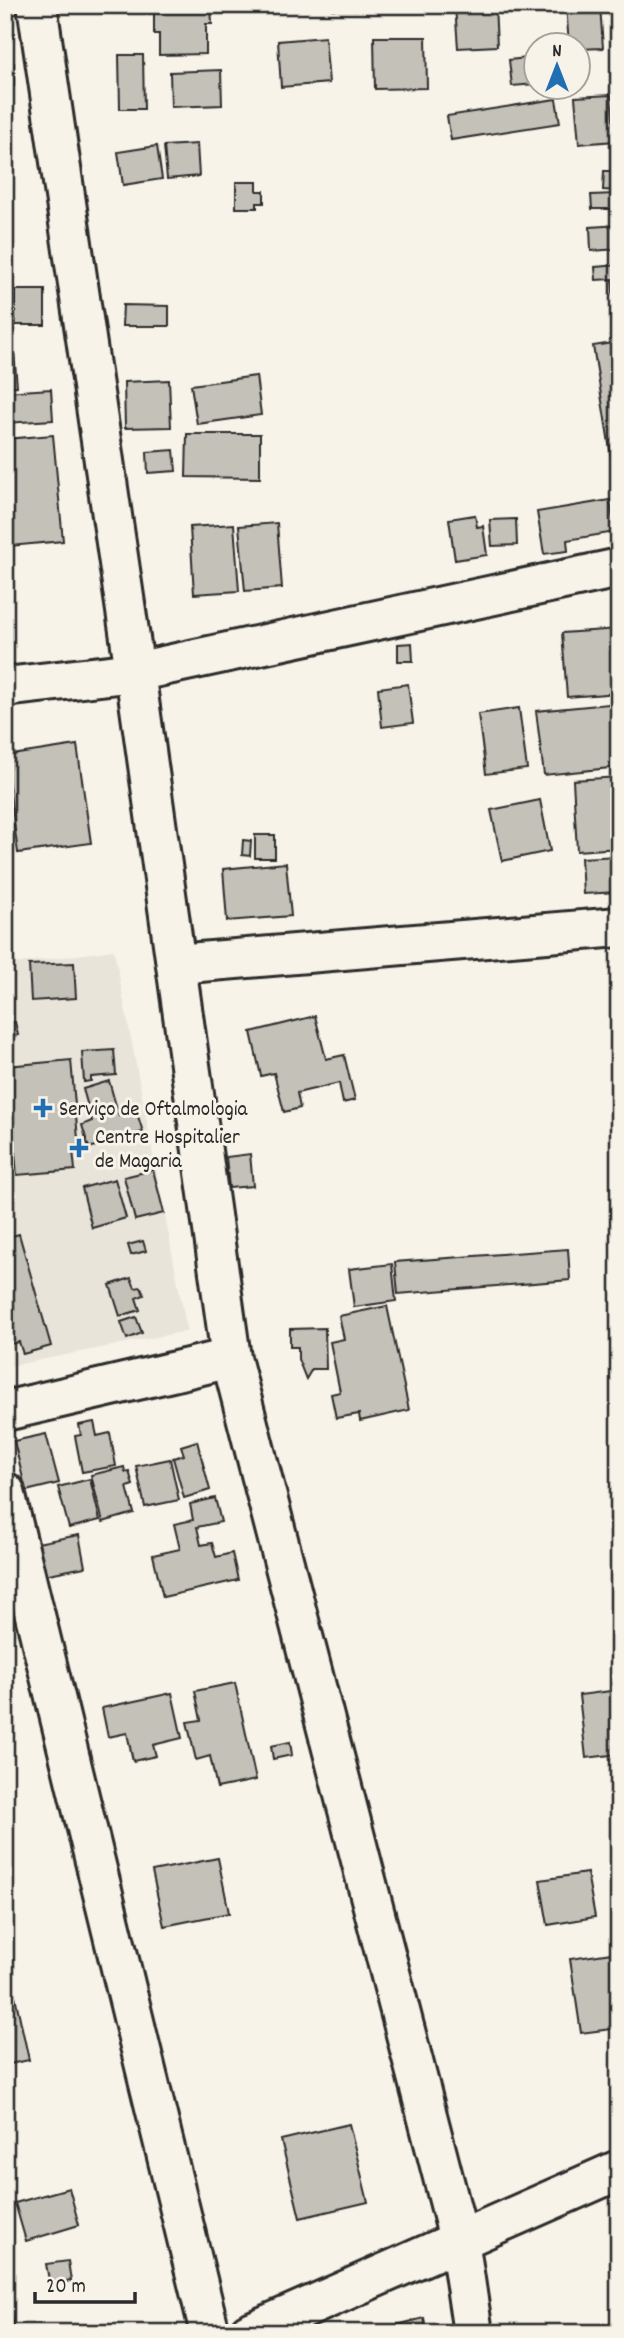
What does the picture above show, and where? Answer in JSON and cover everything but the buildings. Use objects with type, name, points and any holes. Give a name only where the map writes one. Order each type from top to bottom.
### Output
[{"type":"street","points":[[37,5],[135,672],[231,1358],[459,2239],[473,2333]]},
{"type":"street","points":[[5,688],[135,672],[619,568]]},
{"type":"street","points":[[176,964],[619,927]]},
{"type":"street","points":[[5,1411],[231,1358]]},
{"type":"street","points":[[5,1492],[210,2333]]},
{"type":"street","points":[[249,2333],[619,2170]]},
{"type":"shaded area","name":"Centre Hospitalier de Magaria","points":[[114,950],[187,1331],[5,1367],[5,965]]},
{"type":"place","name":"Serviço de Oftalmologia","points":[[43,1108]]},
{"type":"place","name":"Centre Hospitalier de Magaria","points":[[79,1148]]}]
